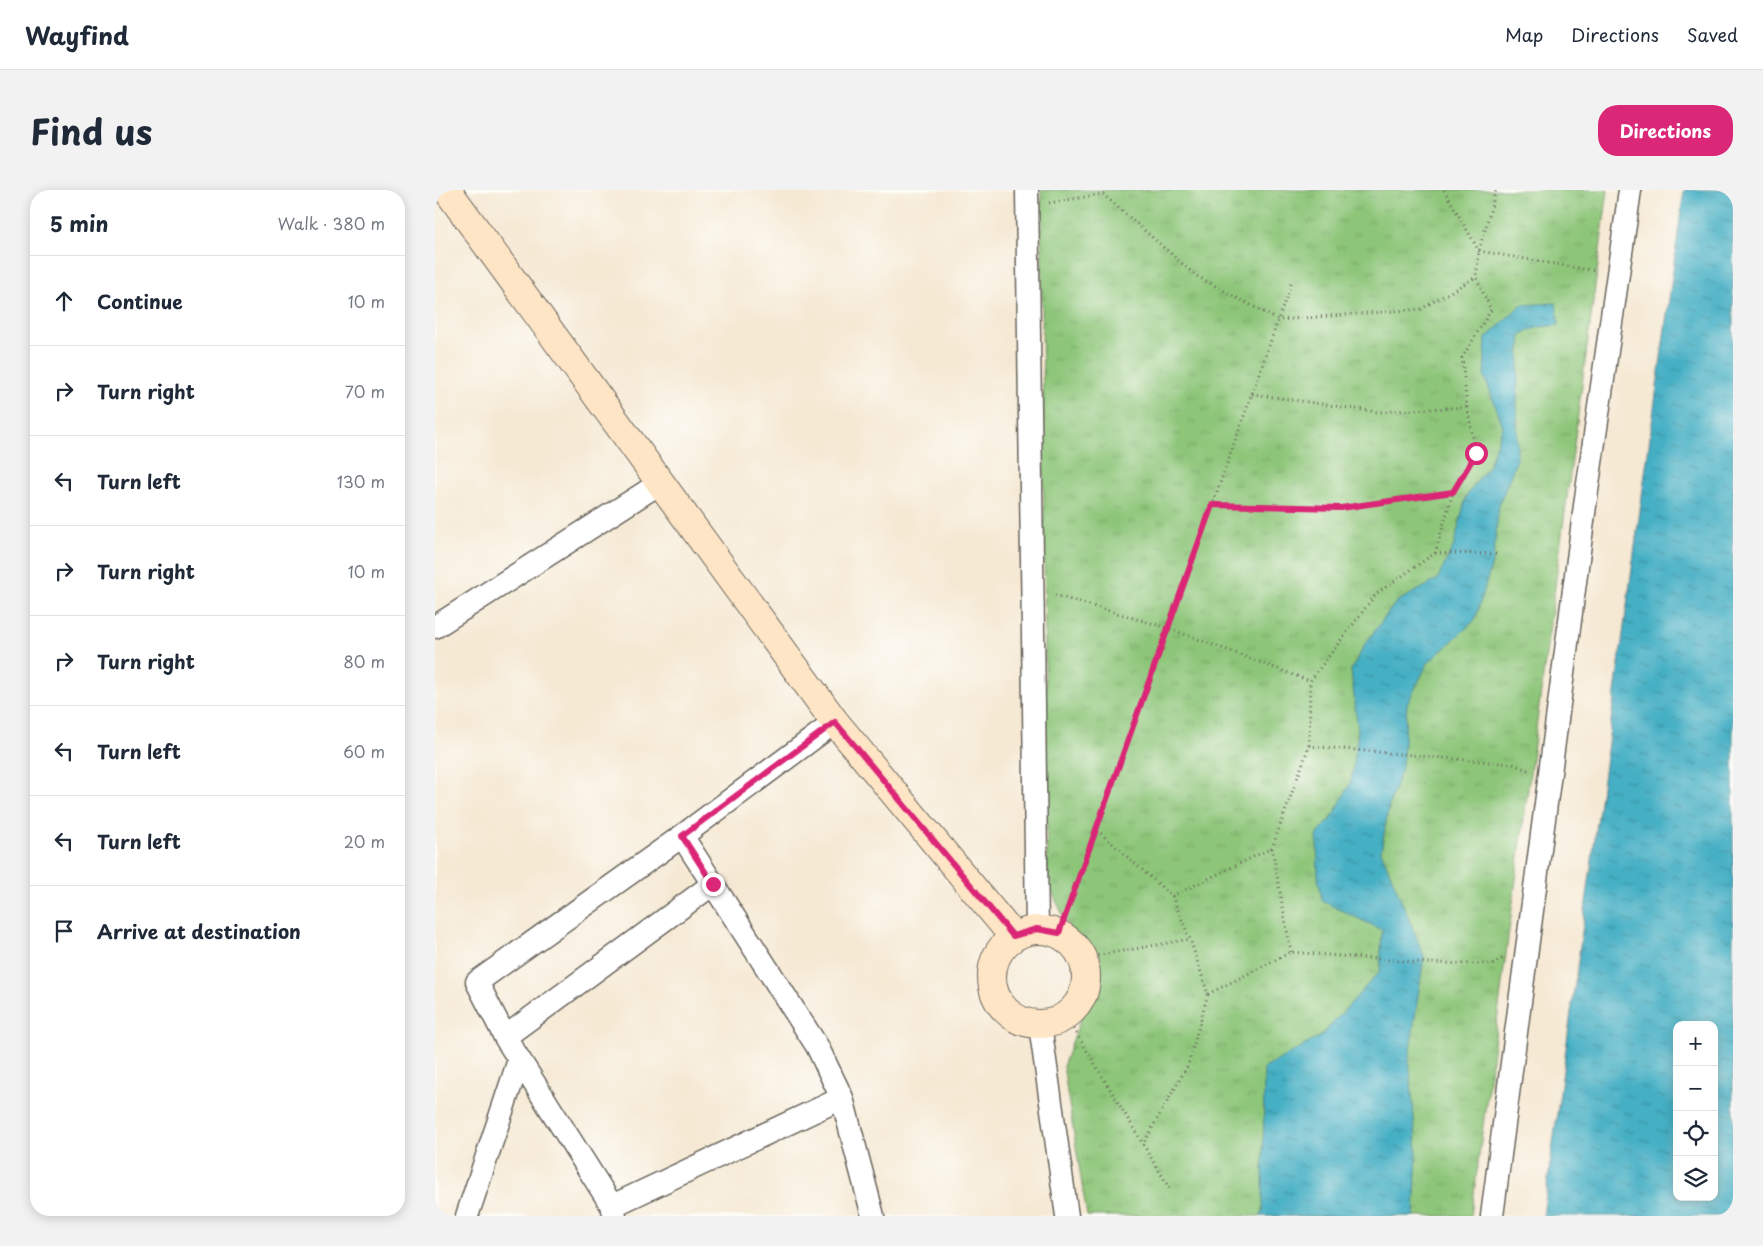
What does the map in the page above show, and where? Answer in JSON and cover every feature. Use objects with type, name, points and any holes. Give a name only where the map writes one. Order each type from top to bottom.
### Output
[{"type":"main road","points":[[447,190],[835,722],[1037,932],[1074,944],[1083,958],[1086,971],[1086,987],[1078,1005],[1066,1016],[1040,1024],[1021,1021],[1007,1012],[994,995],[991,976],[993,960],[1001,947],[1037,932]]},
{"type":"street","points":[[1492,1216],[1549,779],[1630,190]]},
{"type":"street","points":[[1027,198],[1037,932]]},
{"type":"street","points":[[435,627],[660,483]]},
{"type":"street","points":[[835,722],[682,836],[477,982],[505,1037],[613,1211],[842,1098]]},
{"type":"street","points":[[682,836],[817,1046],[842,1098],[873,1216]]},
{"type":"street","points":[[505,1037],[713,884]]},
{"type":"street","points":[[1040,1024],[1067,1216]]},
{"type":"street","points":[[467,1216],[519,1060]]},
{"type":"path","points":[[1445,190],[1479,251]]},
{"type":"path","points":[[1435,553],[1453,492],[1476,453],[1467,407],[1462,358],[1491,310],[1476,277],[1479,251],[1496,190]]},
{"type":"path","points":[[1027,198],[1104,192],[1195,275],[1278,320],[1421,310],[1476,277]]},
{"type":"path","points":[[1479,251],[1618,275]]},
{"type":"path","points":[[1037,932],[1096,830],[1293,281]]},
{"type":"path","points":[[1252,394],[1377,412],[1467,407]]},
{"type":"path","points":[[1212,505],[1341,508],[1453,492]]},
{"type":"path","points":[[1291,952],[1272,848],[1309,746],[1310,681],[1376,594],[1435,553],[1497,554]]},
{"type":"path","points":[[1033,588],[1169,628],[1310,681]]},
{"type":"path","points":[[1309,746],[1513,764],[1549,779]]},
{"type":"path","points":[[1096,830],[1172,896],[1190,939],[1208,994],[1188,1064],[1143,1144]]},
{"type":"path","points":[[1172,896],[1272,848]]},
{"type":"path","points":[[1083,958],[1190,939]]},
{"type":"path","points":[[1208,994],[1291,952],[1427,963],[1493,964],[1528,942]]},
{"type":"path","points":[[1066,1016],[1170,1190]]},
{"type":"green space","points":[[1041,190],[1608,190],[1471,1216],[1087,1216],[1063,1066],[1095,981],[1047,882]]},
{"type":"water","points":[[1684,190],[1733,190],[1733,1216],[1543,1216]]},
{"type":"water","points":[[1556,303],[1559,325],[1539,327],[1521,334],[1517,393],[1517,459],[1499,505],[1493,560],[1475,620],[1428,663],[1407,704],[1402,767],[1389,805],[1381,851],[1424,956],[1409,1058],[1417,1154],[1414,1216],[1260,1216],[1263,1211],[1264,1068],[1321,1036],[1380,971],[1382,930],[1322,901],[1318,877],[1317,835],[1333,816],[1351,782],[1358,731],[1351,670],[1365,644],[1396,602],[1437,580],[1454,545],[1466,497],[1489,465],[1503,426],[1484,375],[1486,338],[1521,305]]},
{"type":"route","points":[[713,884],[682,836],[835,722],[1013,936],[1037,929],[1059,933],[1212,505],[1341,508],[1453,492],[1476,453]]}]
